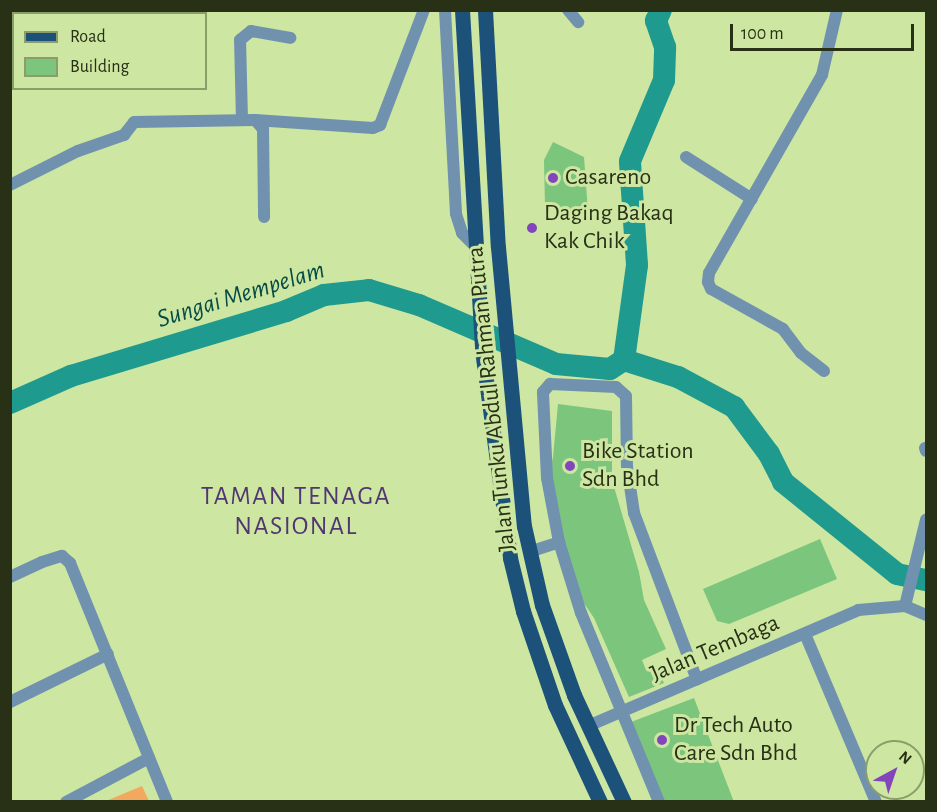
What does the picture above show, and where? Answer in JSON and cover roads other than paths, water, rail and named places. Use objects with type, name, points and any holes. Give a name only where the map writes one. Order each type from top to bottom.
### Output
[{"type":"main road","name":"Jalan Tunku Abdul Rahman Putra","points":[[462,10],[482,350],[506,530],[523,611],[555,705],[600,801]]},
{"type":"main road","name":"Jalan Tunku Abdul Rahman Putra","points":[[485,10],[498,247],[524,526],[542,605],[588,726],[624,801]]},
{"type":"street","points":[[10,185],[78,151],[124,135],[135,122],[249,120],[373,128],[380,125],[424,10]]},
{"type":"street","points":[[445,10],[456,214],[462,233],[476,247]]},
{"type":"street","points":[[568,10],[578,22]]},
{"type":"street","points":[[824,371],[801,353],[783,329],[711,289],[710,273],[822,75],[837,10]]},
{"type":"street","points":[[249,120],[240,40],[251,31],[290,38]]},
{"type":"street","points":[[249,120],[263,129],[264,217]]},
{"type":"street","points":[[686,157],[752,199]]},
{"type":"street","points":[[659,801],[582,614],[559,542],[547,478],[543,392],[550,384],[616,387],[626,396],[627,466],[634,513],[697,680]]},
{"type":"street","points":[[927,520],[905,606],[927,615]]},
{"type":"street","points":[[529,552],[559,542]]},
{"type":"street","points":[[10,577],[42,561],[62,556],[70,563],[167,801]]},
{"type":"street","name":"Jalan Tembaga","points":[[588,726],[858,610],[905,606]]},
{"type":"street","points":[[805,634],[876,801]]},
{"type":"street","points":[[10,702],[108,654]]},
{"type":"street","points":[[66,801],[149,758]]},
{"type":"waterway","points":[[624,360],[637,265],[630,161],[664,80],[665,47],[656,21],[661,10]]},
{"type":"waterway","name":"Sungai Mempelam","points":[[10,403],[71,376],[286,311],[324,295],[369,290],[419,305],[556,364],[610,369],[624,360]]},
{"type":"waterway","points":[[624,360],[678,377],[734,407],[769,454],[783,482],[897,574],[926,580]]},
{"type":"place","name":"Casareno","points":[[553,178]]},
{"type":"place","name":"Daging Bakaq Kak Chik","points":[[532,228]]},
{"type":"place","name":"Bike Station Sdn Bhd","points":[[570,466]]},
{"type":"place","name":"Dr Tech Auto Care Sdn Bhd","points":[[662,740]]},
{"type":"district","name":"TAMAN TENAGA NASIONAL","points":[[296,512]]}]
